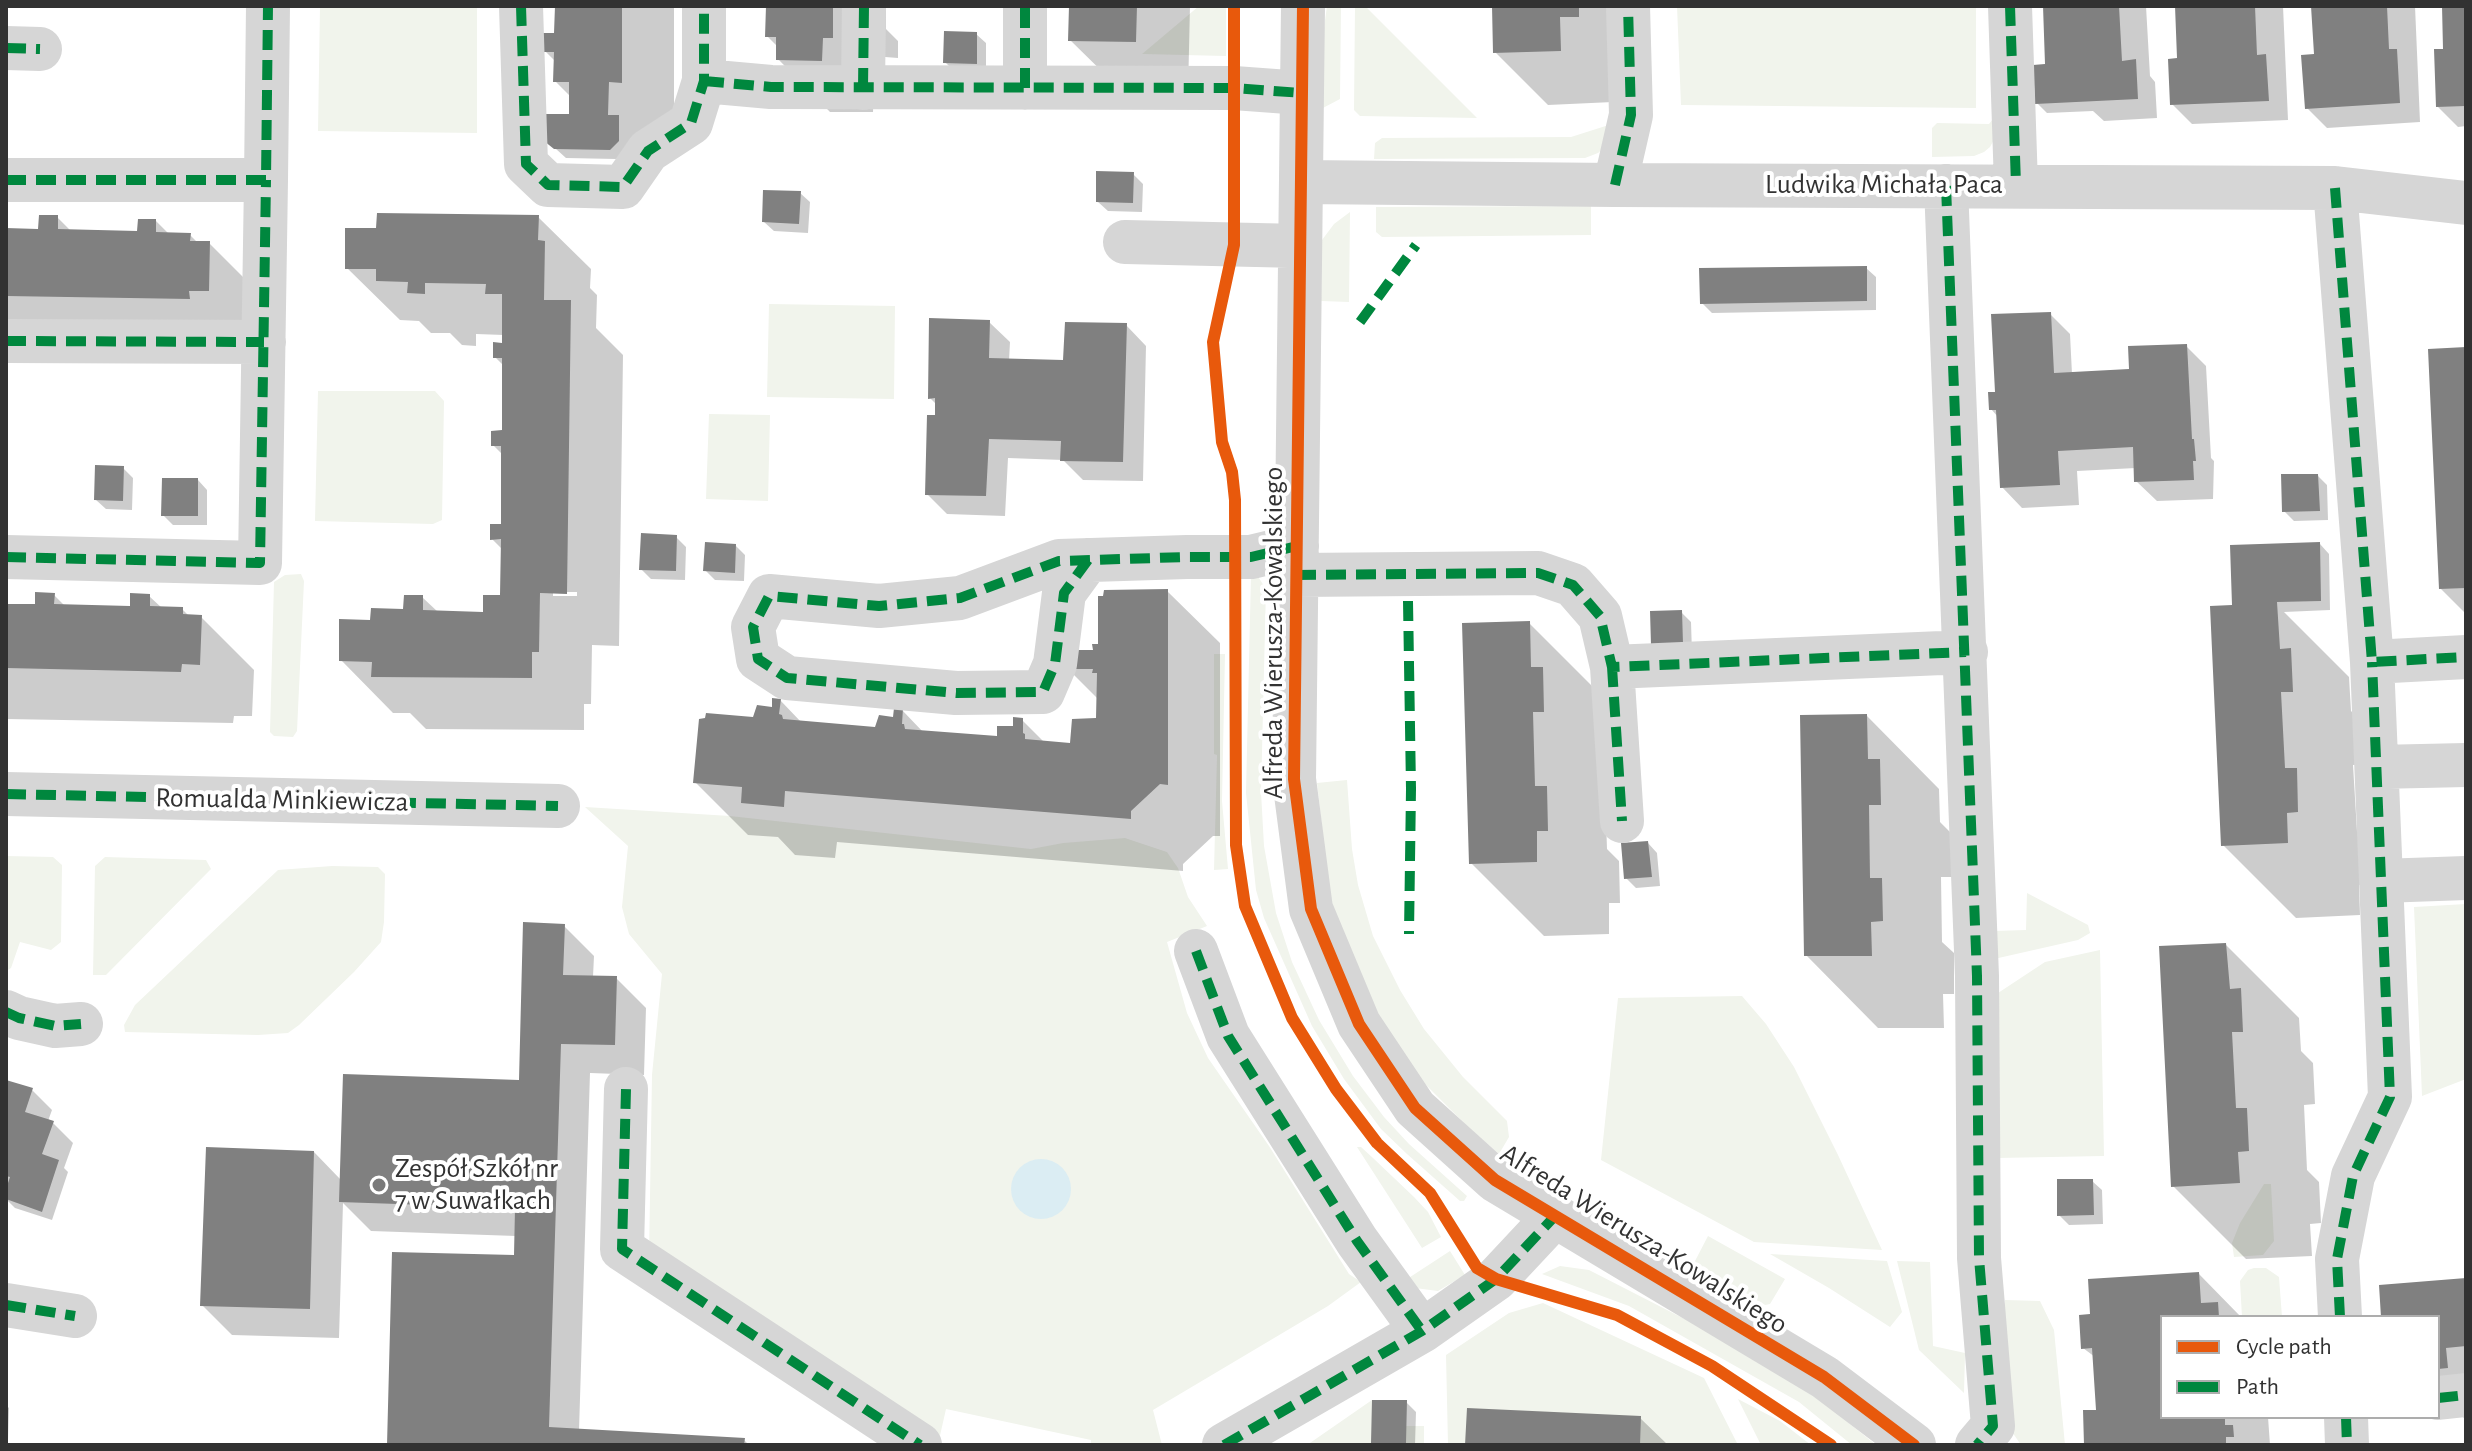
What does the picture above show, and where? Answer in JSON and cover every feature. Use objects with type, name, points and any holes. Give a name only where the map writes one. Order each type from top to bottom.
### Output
[{"type":"street","points":[[6,557],[260,563],[268,6]]},
{"type":"street","points":[[521,6],[526,164],[548,185],[623,187],[648,151],[691,123],[704,81],[704,6]]},
{"type":"street","points":[[863,88],[864,6]]},
{"type":"street","points":[[1025,6],[1025,88]]},
{"type":"street","name":"Alfreda Wierusza-Kowalskiego","points":[[1303,6],[1294,779],[1311,909],[1359,1024],[1415,1108],[1495,1180],[1824,1377],[1914,1445]]},
{"type":"street","points":[[1615,185],[1631,115],[1628,6]]},
{"type":"street","points":[[2010,6],[2016,185]]},
{"type":"street","points":[[704,81],[771,87],[1234,88],[1302,93]]},
{"type":"street","points":[[6,180],[266,180]]},
{"type":"street","name":"Ludwika Michała Paca","points":[[1301,182],[2335,188],[2466,203]]},
{"type":"street","points":[[1946,186],[1977,976],[1979,1258],[1993,1426],[1977,1445]]},
{"type":"street","points":[[2335,188],[2372,662],[2390,1097],[2353,1176],[2337,1259],[2340,1315]]},
{"type":"street","points":[[1125,242],[1300,246]]},
{"type":"street","points":[[6,341],[264,342]]},
{"type":"street","points":[[1088,560],[1064,593],[1055,664],[1043,692],[956,693],[787,678],[758,659],[753,627],[769,596],[879,606],[960,598],[1059,561],[1088,560],[1251,557],[1538,573],[1573,585],[1600,616],[1612,667],[1622,821]]},
{"type":"street","points":[[1612,667],[1966,652]]},
{"type":"street","points":[[2372,662],[2466,657]]},
{"type":"street","points":[[2377,767],[2466,765]]},
{"type":"street","name":"Romualda Minkiewicza","points":[[6,794],[558,806]]},
{"type":"street","points":[[2381,881],[2466,878]]},
{"type":"street","points":[[1196,951],[1228,1036],[1357,1241],[1422,1331]]},
{"type":"street","points":[[6,1012],[55,1026],[81,1024]]},
{"type":"street","points":[[626,1089],[622,1249],[920,1445]]},
{"type":"street","points":[[1224,1445],[1422,1331],[1496,1279],[1554,1217]]},
{"type":"street","points":[[6,1305],[75,1316]]},
{"type":"street","points":[[2440,1398],[2466,1395]]},
{"type":"street","points":[[2346,1419],[2347,1445]]},
{"type":"shaded area","points":[[320,6],[477,6],[477,133],[318,131]]},
{"type":"shaded area","points":[[1199,6],[1226,6],[1226,56],[1142,54]]},
{"type":"shaded area","points":[[1327,6],[1341,6],[1340,99],[1321,109],[1320,56]]},
{"type":"shaded area","points":[[1355,6],[1365,6],[1477,118],[1360,116],[1354,110]]},
{"type":"shaded area","points":[[1677,6],[1976,6],[1976,108],[1681,105]]},
{"type":"shaded area","points":[[1993,119],[1996,136],[1984,152],[1974,156],[1932,157],[1932,128],[1937,123],[1989,124]]},
{"type":"shaded area","points":[[1615,123],[1605,147],[1585,158],[1374,159],[1375,143],[1382,138],[1571,137]]},
{"type":"shaded area","points":[[1591,206],[1591,235],[1382,237],[1376,232],[1376,207]]},
{"type":"shaded area","points":[[1350,212],[1349,302],[1321,301],[1322,240],[1334,224]]},
{"type":"shaded area","points":[[769,304],[895,306],[894,399],[767,397]]},
{"type":"shaded area","points":[[318,391],[435,391],[444,401],[442,520],[433,524],[315,521]]},
{"type":"shaded area","points":[[709,414],[770,415],[768,501],[706,499]]},
{"type":"shaded area","points":[[301,574],[304,581],[297,731],[293,737],[274,736],[270,732],[274,582],[285,575]]},
{"type":"shaded area","points":[[1251,574],[1257,575],[1266,589],[1261,792],[1264,846],[1276,913],[1292,962],[1319,1020],[1353,1076],[1409,1144],[1467,1196],[1464,1201],[1460,1201],[1381,1129],[1344,1079],[1312,1026],[1264,918],[1256,890],[1246,793]]},
{"type":"shaded area","points":[[1214,654],[1225,654],[1222,801],[1228,869],[1214,870],[1217,755],[1214,754]]},
{"type":"shaded area","points":[[1347,780],[1358,885],[1373,936],[1424,1029],[1463,1077],[1507,1121],[1509,1137],[1499,1154],[1423,1082],[1374,1014],[1332,915],[1317,783]]},
{"type":"shaded area","points":[[585,807],[730,816],[1031,849],[1125,838],[1167,852],[1178,868],[1188,897],[1207,926],[1167,942],[1187,1013],[1208,1058],[1269,1146],[1349,1274],[1361,1282],[1328,1306],[1153,1410],[1162,1445],[1091,1445],[1091,1440],[946,1409],[939,1440],[649,1258],[652,1075],[662,974],[629,934],[622,907],[628,846]]},
{"type":"shaded area","points":[[6,856],[53,857],[62,865],[61,942],[51,950],[20,942],[11,968],[6,971]]},
{"type":"shaded area","points":[[105,857],[206,860],[211,869],[106,975],[93,975],[95,866]]},
{"type":"shaded area","points":[[378,867],[385,874],[381,942],[299,1025],[288,1033],[258,1035],[125,1032],[124,1025],[135,1005],[278,870]]},
{"type":"shaded area","points":[[2027,893],[2088,925],[2090,933],[2078,940],[1994,959],[1994,931],[2026,930]]},
{"type":"shaded area","points":[[2466,904],[2466,1079],[2422,1096],[2414,907]]},
{"type":"shaded area","points":[[2100,950],[2104,1156],[1997,1158],[1998,993],[2045,962]]},
{"type":"shaded area","points":[[1742,996],[1766,1024],[1794,1067],[1882,1250],[1754,1242],[1601,1160],[1618,998]]},
{"type":"shaded area","points":[[1357,1147],[1361,1147],[1428,1212],[1441,1237],[1422,1248]]},
{"type":"shaded area","points":[[1041,1159],[1062,1168],[1071,1189],[1062,1210],[1041,1219],[1020,1210],[1011,1189],[1020,1168]]},
{"type":"shaded area","points":[[2264,1184],[2271,1184],[2274,1241],[2263,1255],[2234,1257],[2232,1243],[2240,1223]]},
{"type":"shaded area","points":[[1708,1236],[1785,1279],[1770,1304],[1765,1305],[1695,1265]]},
{"type":"shaded area","points":[[1450,1251],[1465,1275],[1438,1291],[1415,1288],[1404,1281]]},
{"type":"shaded area","points":[[1770,1254],[1887,1261],[1902,1312],[1890,1327]]},
{"type":"shaded area","points":[[1897,1261],[1930,1262],[1933,1346],[1965,1353],[1964,1393],[1919,1350]]},
{"type":"shaded area","points":[[1560,1266],[1589,1270],[1710,1332],[1823,1402],[1876,1445],[1852,1445],[1799,1402],[1629,1306],[1542,1274]]},
{"type":"shaded area","points":[[2266,1268],[2279,1277],[2282,1315],[2242,1315],[2240,1281],[2248,1270]]},
{"type":"shaded area","points":[[2005,1300],[2040,1301],[2054,1330],[2065,1445],[2021,1445],[2004,1420]]},
{"type":"shaded area","points":[[1543,1303],[1704,1378],[1738,1445],[1448,1445],[1446,1355],[1509,1313]]},
{"type":"shaded area","points":[[1738,1399],[1780,1421],[1811,1445],[1761,1445]]},
{"type":"shaded area","points":[[1372,1400],[1372,1442],[1406,1443],[1406,1426],[1424,1426],[1424,1445],[1307,1445]]},
{"type":"building","points":[[555,6],[622,6],[622,83],[609,82],[608,115],[619,115],[619,141],[610,150],[554,149],[544,141],[544,114],[569,114],[569,82],[553,82],[554,52],[543,52],[543,33],[554,33]]},
{"type":"building","points":[[766,6],[833,6],[833,38],[823,38],[822,61],[776,60],[776,37],[765,37]]},
{"type":"building","points":[[1069,6],[1137,6],[1136,42],[1068,41]]},
{"type":"building","points":[[1492,6],[1579,6],[1579,17],[1560,17],[1561,51],[1493,53]]},
{"type":"building","points":[[2043,6],[2119,6],[2122,61],[2136,59],[2138,99],[2035,104],[2033,65],[2045,64]]},
{"type":"building","points":[[2175,6],[2255,6],[2257,55],[2266,54],[2269,101],[2170,105],[2168,59],[2177,58]]},
{"type":"building","points":[[2311,6],[2387,6],[2389,49],[2397,49],[2400,103],[2305,109],[2301,55],[2314,54]]},
{"type":"building","points":[[2442,6],[2466,6],[2466,106],[2436,107],[2434,49],[2443,49]]},
{"type":"building","points":[[944,31],[977,32],[977,64],[943,63]]},
{"type":"building","points":[[1096,171],[1134,172],[1133,203],[1096,202]]},
{"type":"building","points":[[763,190],[801,191],[799,224],[762,222]]},
{"type":"building","points":[[377,213],[539,215],[538,240],[545,241],[544,300],[571,300],[567,594],[540,593],[539,652],[532,652],[532,678],[371,677],[372,662],[339,661],[339,619],[370,620],[371,608],[403,609],[404,595],[423,595],[423,610],[483,612],[483,595],[500,595],[501,539],[490,540],[490,524],[501,524],[501,446],[491,446],[491,431],[502,430],[502,358],[493,358],[493,342],[502,343],[502,294],[485,294],[486,284],[425,283],[425,294],[407,293],[408,282],[376,281],[376,269],[345,269],[345,228],[376,228]]},
{"type":"building","points":[[39,215],[58,215],[58,229],[137,231],[138,219],[156,219],[156,232],[191,233],[190,241],[210,241],[209,291],[189,291],[190,299],[6,296],[6,228],[38,229]]},
{"type":"building","points":[[1867,266],[1867,301],[1700,304],[1699,268]]},
{"type":"building","points":[[2051,312],[2054,373],[2129,369],[2128,346],[2187,344],[2196,461],[2193,461],[2194,480],[2134,482],[2133,447],[2058,451],[2060,485],[2000,488],[1996,410],[1989,410],[1988,392],[1995,392],[1991,314]]},
{"type":"building","points":[[929,318],[990,320],[989,358],[1063,360],[1065,322],[1127,323],[1123,462],[1060,461],[1061,441],[989,439],[986,496],[925,495],[927,415],[935,415],[935,398],[928,399]]},
{"type":"building","points":[[2466,347],[2466,588],[2439,589],[2428,349]]},
{"type":"building","points":[[95,465],[124,466],[123,501],[94,500]]},
{"type":"building","points":[[2281,474],[2318,474],[2320,511],[2282,512]]},
{"type":"building","points":[[162,478],[198,478],[198,516],[161,516]]},
{"type":"building","points":[[641,533],[677,535],[676,571],[639,570]]},
{"type":"building","points":[[705,542],[736,544],[735,573],[703,571]]},
{"type":"building","points":[[2320,542],[2321,601],[2277,602],[2280,649],[2291,648],[2293,692],[2281,692],[2285,768],[2297,768],[2298,812],[2287,813],[2288,843],[2221,846],[2210,606],[2232,605],[2230,545]]},
{"type":"building","points":[[1168,589],[1168,785],[1160,784],[1131,811],[1131,819],[785,791],[784,807],[741,803],[742,787],[693,783],[699,719],[705,718],[706,713],[753,717],[757,705],[772,707],[772,698],[781,699],[779,714],[783,719],[875,727],[879,715],[893,717],[894,708],[903,708],[902,724],[905,729],[997,736],[997,726],[1013,726],[1013,717],[1023,718],[1025,739],[1070,743],[1072,719],[1096,718],[1097,673],[1092,673],[1093,669],[1065,669],[1065,650],[1093,650],[1092,644],[1098,644],[1098,596],[1103,596],[1104,590]]},
{"type":"building","points":[[35,592],[55,593],[54,604],[130,606],[130,593],[150,594],[150,606],[183,607],[183,614],[202,615],[200,665],[182,664],[181,672],[6,668],[6,604],[35,604]]},
{"type":"building","points":[[1682,610],[1683,644],[1651,645],[1650,611]]},
{"type":"building","points":[[1530,621],[1531,667],[1543,667],[1544,712],[1533,712],[1535,786],[1547,786],[1548,831],[1537,831],[1537,862],[1469,864],[1462,623]]},
{"type":"building","points":[[1867,714],[1868,759],[1880,759],[1881,805],[1869,805],[1870,878],[1882,878],[1883,921],[1871,922],[1872,956],[1804,956],[1800,715]]},
{"type":"building","points":[[1648,841],[1652,877],[1624,879],[1621,843]]},
{"type":"building","points":[[523,922],[565,924],[563,975],[617,976],[615,1045],[561,1044],[549,1427],[745,1438],[744,1445],[387,1445],[392,1252],[514,1255],[515,1208],[339,1202],[343,1074],[519,1080]]},
{"type":"building","points":[[2226,943],[2230,989],[2241,988],[2243,1032],[2232,1032],[2236,1108],[2247,1108],[2249,1151],[2238,1152],[2240,1183],[2171,1187],[2159,946]]},
{"type":"building","points":[[6,1080],[33,1088],[25,1112],[54,1121],[42,1154],[59,1160],[42,1212],[6,1199],[10,1177],[6,1176]]},
{"type":"building","points":[[206,1147],[314,1151],[310,1309],[200,1306]]},
{"type":"building","points":[[2057,1179],[2093,1179],[2094,1215],[2057,1216]]},
{"type":"building","points":[[2199,1272],[2201,1303],[2218,1302],[2219,1315],[2160,1315],[2160,1419],[2225,1419],[2225,1425],[2233,1425],[2234,1437],[2226,1437],[2226,1445],[2084,1445],[2083,1410],[2096,1410],[2092,1348],[2081,1349],[2079,1315],[2090,1314],[2088,1279]]},
{"type":"building","points":[[2466,1278],[2466,1346],[2446,1348],[2448,1368],[2440,1369],[2440,1315],[2381,1315],[2379,1285]]},
{"type":"building","points":[[1372,1400],[1407,1400],[1406,1443],[1371,1443]]},
{"type":"building","points":[[1467,1408],[1641,1416],[1640,1445],[1465,1445]]},
{"type":"marked path","points":[[6,180],[266,180],[268,6]]},
{"type":"marked path","points":[[521,6],[526,164],[548,185],[623,187],[648,151],[691,123],[704,81],[704,6]]},
{"type":"marked path","points":[[863,88],[864,6]]},
{"type":"marked path","points":[[1025,6],[1025,88]]},
{"type":"marked path","points":[[1615,185],[1631,115],[1628,6]]},
{"type":"marked path","points":[[2010,6],[2016,185]]},
{"type":"marked path","points":[[6,48],[40,49]]},
{"type":"marked path","points":[[704,81],[771,87],[1234,88],[1302,93]]},
{"type":"marked path","points":[[6,557],[260,563],[266,180]]},
{"type":"marked path","points":[[1946,186],[1977,976],[1979,1258],[1993,1426],[1977,1445]]},
{"type":"marked path","points":[[2335,188],[2372,662],[2466,657]]},
{"type":"marked path","points":[[1360,322],[1416,245]]},
{"type":"marked path","points":[[6,341],[264,342]]},
{"type":"marked path","points":[[1088,560],[1064,593],[1055,664],[1043,692],[956,693],[787,678],[758,659],[753,627],[769,596],[879,606],[960,598],[1059,561],[1187,557],[1251,557],[1297,546]]},
{"type":"marked path","points":[[1296,575],[1538,573],[1573,585],[1600,616],[1612,667],[1966,652]]},
{"type":"marked path","points":[[1408,601],[1411,789],[1409,934]]},
{"type":"marked path","points":[[2340,1315],[2337,1259],[2353,1176],[2390,1097],[2372,662]]},
{"type":"marked path","points":[[1612,667],[1622,821]]},
{"type":"marked path","points":[[6,794],[558,806]]},
{"type":"marked path","points":[[1196,951],[1228,1036],[1357,1241],[1422,1331]]},
{"type":"marked path","points":[[6,1012],[55,1026],[81,1024]]},
{"type":"marked path","points":[[626,1089],[622,1249],[920,1445]]},
{"type":"marked path","points":[[1224,1445],[1422,1331],[1496,1279],[1554,1217]]},
{"type":"marked path","points":[[6,1305],[75,1316]]},
{"type":"marked path","points":[[2440,1398],[2466,1395]]},
{"type":"marked path","points":[[2346,1419],[2347,1445]]},
{"type":"cycle path","points":[[1234,6],[1234,245],[1213,342],[1222,442],[1232,472],[1235,500],[1236,845],[1245,906],[1292,1018],[1336,1089],[1377,1143],[1430,1193],[1477,1268],[1496,1279],[1617,1315],[1712,1366],[1831,1445]]},
{"type":"cycle path","points":[[1303,6],[1294,779],[1311,909],[1359,1024],[1415,1108],[1495,1180],[1824,1377],[1914,1445]]},
{"type":"place","name":"Zespół Szkół nr 7 w Suwałkach","points":[[379,1185]]}]
